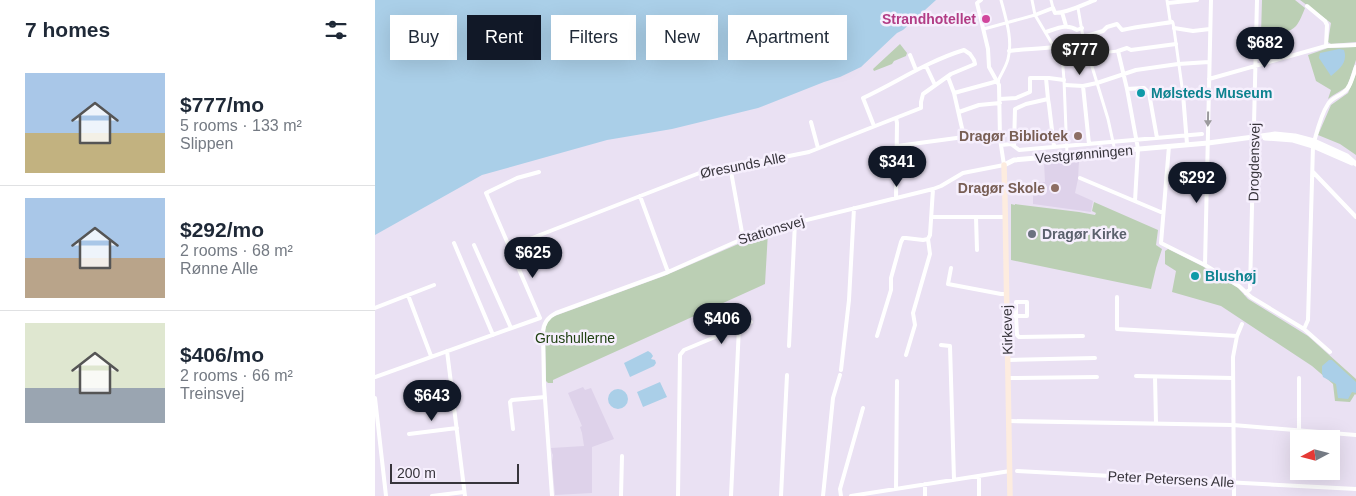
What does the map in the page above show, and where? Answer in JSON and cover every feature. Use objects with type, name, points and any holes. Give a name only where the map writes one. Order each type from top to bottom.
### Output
[{"type":"main road","name":"Kirkevej","points":[[1004,164],[1009,421],[1013,471],[1011,496]]},
{"type":"street","points":[[953,93],[998,81],[1008,61],[1009,51],[1007,23],[1001,0]]},
{"type":"street","points":[[1032,0],[1035,15],[1054,47],[1062,55],[1067,155]]},
{"type":"street","points":[[1051,0],[1055,13],[1078,8],[1083,2],[1095,0]]},
{"type":"street","points":[[1187,144],[1183,94],[1174,28],[1170,20],[1167,2],[1196,0]]},
{"type":"street","points":[[1205,265],[1211,0]]},
{"type":"street","name":"Drogdensvej","points":[[1246,293],[1250,289],[1257,0]]},
{"type":"street","points":[[979,2],[989,57],[989,67],[998,81],[1000,139],[1004,164]]},
{"type":"street","points":[[1307,6],[1325,21],[1327,25],[1326,46]]},
{"type":"street","points":[[984,29],[1053,8]]},
{"type":"street","points":[[1078,8],[1083,37],[1114,141],[1115,151]]},
{"type":"street","points":[[1062,12],[1066,26]]},
{"type":"street","points":[[1083,37],[1103,31],[1107,27],[1117,24],[1123,30],[1146,24],[1171,22]]},
{"type":"street","points":[[1046,32],[1066,26],[1077,30],[1082,28]]},
{"type":"street","points":[[1174,28],[1193,31],[1210,29]]},
{"type":"street","points":[[1088,56],[1127,48],[1136,50],[1176,44]]},
{"type":"street","points":[[1209,79],[1326,46],[1356,45]]},
{"type":"street","points":[[1009,51],[1054,47]]},
{"type":"street","points":[[875,126],[863,98],[900,81],[916,70],[949,55],[964,50],[970,54],[975,64],[935,84],[925,66]]},
{"type":"street","points":[[1118,51],[1137,140],[1135,201]]},
{"type":"street","points":[[910,55],[916,70]]},
{"type":"street","points":[[1065,85],[1083,86],[1137,70],[1209,62]]},
{"type":"street","points":[[1304,329],[1308,320],[1314,143],[1320,122],[1329,102],[1348,88],[1356,67]]},
{"type":"street","points":[[948,77],[959,112],[964,137]]},
{"type":"street","points":[[959,112],[979,105],[1016,98],[1030,92],[1030,78],[1064,80]]},
{"type":"street","points":[[1046,78],[1054,147]]},
{"type":"street","name":"Øresunds Alle","points":[[509,247],[702,172],[809,152],[921,108],[923,94],[935,84]]},
{"type":"street","points":[[1083,86],[1089,144]]},
{"type":"street","points":[[1127,89],[1144,88],[1149,94],[1157,138]]},
{"type":"street","points":[[1149,94],[1209,92]]},
{"type":"street","points":[[1014,146],[1015,109],[1048,99]]},
{"type":"street","points":[[896,118],[896,198]]},
{"type":"street","points":[[811,122],[818,148]]},
{"type":"street","name":"Vestgrønningen","points":[[1001,145],[1011,144],[1019,150],[1202,134]]},
{"type":"street","points":[[897,146],[964,137],[1000,139]]},
{"type":"street","name":"Vestgrønningen","points":[[1004,164],[1014,160],[1255,138],[1314,143],[1356,164]]},
{"type":"street","points":[[1169,146],[1161,243],[1205,265],[1239,286],[1251,297],[1304,329],[1330,352]]},
{"type":"street","name":"Stationsvej","points":[[547,320],[556,313],[669,272],[758,232],[933,189],[963,173],[1004,164]]},
{"type":"street","points":[[730,166],[743,238]]},
{"type":"street","points":[[539,172],[517,178],[487,193],[539,318]]},
{"type":"street","points":[[1313,172],[1356,217]]},
{"type":"street","points":[[1080,178],[1163,213]]},
{"type":"street","points":[[906,355],[915,325],[913,313],[930,254],[928,239],[930,235],[933,189]]},
{"type":"street","points":[[640,196],[669,272]]},
{"type":"street","points":[[823,496],[833,398],[840,372],[849,300],[854,208]]},
{"type":"street","points":[[931,217],[1006,216]]},
{"type":"street","points":[[976,217],[977,250]]},
{"type":"street","points":[[789,346],[795,222]]},
{"type":"street","points":[[877,336],[891,290],[891,278],[903,238],[928,239]]},
{"type":"street","points":[[454,243],[493,334]]},
{"type":"street","points":[[474,244],[511,328]]},
{"type":"street","points":[[951,268],[948,284],[1007,294]]},
{"type":"street","points":[[375,308],[434,285]]},
{"type":"street","points":[[409,295],[431,356]]},
{"type":"street","points":[[1117,297],[1117,329],[1237,336]]},
{"type":"street","points":[[1007,316],[1016,316],[1027,316],[1027,302],[1016,302],[1016,316],[1017,334],[1019,337],[1083,336]]},
{"type":"street","points":[[375,377],[539,318],[547,320],[543,329],[545,397],[552,496]]},
{"type":"street","points":[[678,496],[680,356],[684,350],[751,322]]},
{"type":"street","points":[[1234,496],[1233,358],[1237,336],[1242,324]]},
{"type":"street","points":[[731,496],[739,327]]},
{"type":"street","points":[[941,346],[950,346],[954,479]]},
{"type":"street","points":[[432,496],[465,494],[447,351]]},
{"type":"street","points":[[1008,360],[1095,358]]},
{"type":"street","points":[[781,496],[787,375]]},
{"type":"street","points":[[1136,376],[1233,378]]},
{"type":"street","points":[[1008,378],[1097,377]]},
{"type":"street","points":[[1155,377],[1155,423]]},
{"type":"street","points":[[1299,378],[1299,429]]},
{"type":"street","points":[[896,489],[897,380]]},
{"type":"street","points":[[513,429],[510,402],[512,400],[545,397]]},
{"type":"street","points":[[375,398],[386,496]]},
{"type":"street","points":[[841,496],[840,489],[863,408]]},
{"type":"street","points":[[1009,421],[1233,424],[1356,435]]},
{"type":"street","points":[[409,434],[457,428]]},
{"type":"street","points":[[621,496],[622,456]]},
{"type":"street","name":"Peter Petersens Alle","points":[[851,496],[1013,471],[1356,489]]},
{"type":"street","points":[[979,476],[979,496]]},
{"type":"street","points":[[925,484],[925,496]]},
{"type":"shaded area","name":"Dragør Skole","points":[[1079,161],[1075,193],[1093,201],[1091,212],[1033,204],[1033,182],[1045,182],[1044,162]]},
{"type":"shaded area","points":[[583,387],[585,390],[591,388],[614,439],[592,447],[592,493],[555,495],[551,448],[584,446],[580,427],[582,426],[568,393]]},
{"type":"green space","points":[[1262,0],[1295,0],[1305,8],[1299,22],[1293,29],[1280,34],[1261,35]]},
{"type":"green space","points":[[1300,0],[1356,0],[1356,42],[1331,44],[1328,42],[1331,23]]},
{"type":"green space","points":[[900,44],[907,53],[906,56],[874,71],[873,69]]},
{"type":"green space","points":[[1356,47],[1356,60],[1347,87],[1328,99],[1331,90],[1316,81],[1308,55],[1328,48]]},
{"type":"green space","points":[[1356,74],[1356,155],[1340,144],[1318,135],[1331,105],[1348,93]]},
{"type":"green space","name":"Dragør Kirke","points":[[1094,202],[1158,230],[1156,245],[1162,249],[1151,289],[1011,260],[1011,204],[1095,215],[1096,213],[1092,211]]},
{"type":"green space","name":"Grushullerne","points":[[768,232],[765,284],[553,380],[553,383],[546,381],[545,330],[547,323],[552,317],[664,276]]},
{"type":"green space","points":[[1168,249],[1202,266],[1238,288],[1248,299],[1308,336],[1356,379],[1356,395],[1350,402],[1335,401],[1333,384],[1312,366],[1221,306],[1172,292],[1176,271],[1165,264],[1165,251]]},
{"type":"water","points":[[375,0],[936,0],[861,67],[840,77],[758,108],[672,129],[607,140],[482,175],[375,235]]},
{"type":"water","points":[[1339,49],[1344,50],[1344,62],[1331,76],[1319,58],[1320,53]]},
{"type":"water","points":[[648,351],[653,356],[651,359],[655,360],[654,366],[630,377],[624,363]]},
{"type":"water","points":[[1329,360],[1332,360],[1356,382],[1356,393],[1352,392],[1348,399],[1338,398],[1336,384],[1323,377],[1322,366]]},
{"type":"water","points":[[660,382],[667,397],[643,407],[637,392]]},
{"type":"water","points":[[618,389],[625,392],[628,399],[625,406],[618,409],[611,406],[608,399],[611,392]]},
{"type":"place","name":"Strandhotellet","points":[[986,19]]},
{"type":"place","name":"Mølsteds Museum","points":[[1141,93]]},
{"type":"place","name":"Dragør Bibliotek","points":[[1078,136]]},
{"type":"place","name":"Dragør Skole","points":[[1055,188]]},
{"type":"place","name":"Dragør Kirke","points":[[1032,234]]},
{"type":"place","name":"Blushøj","points":[[1195,276]]}]
